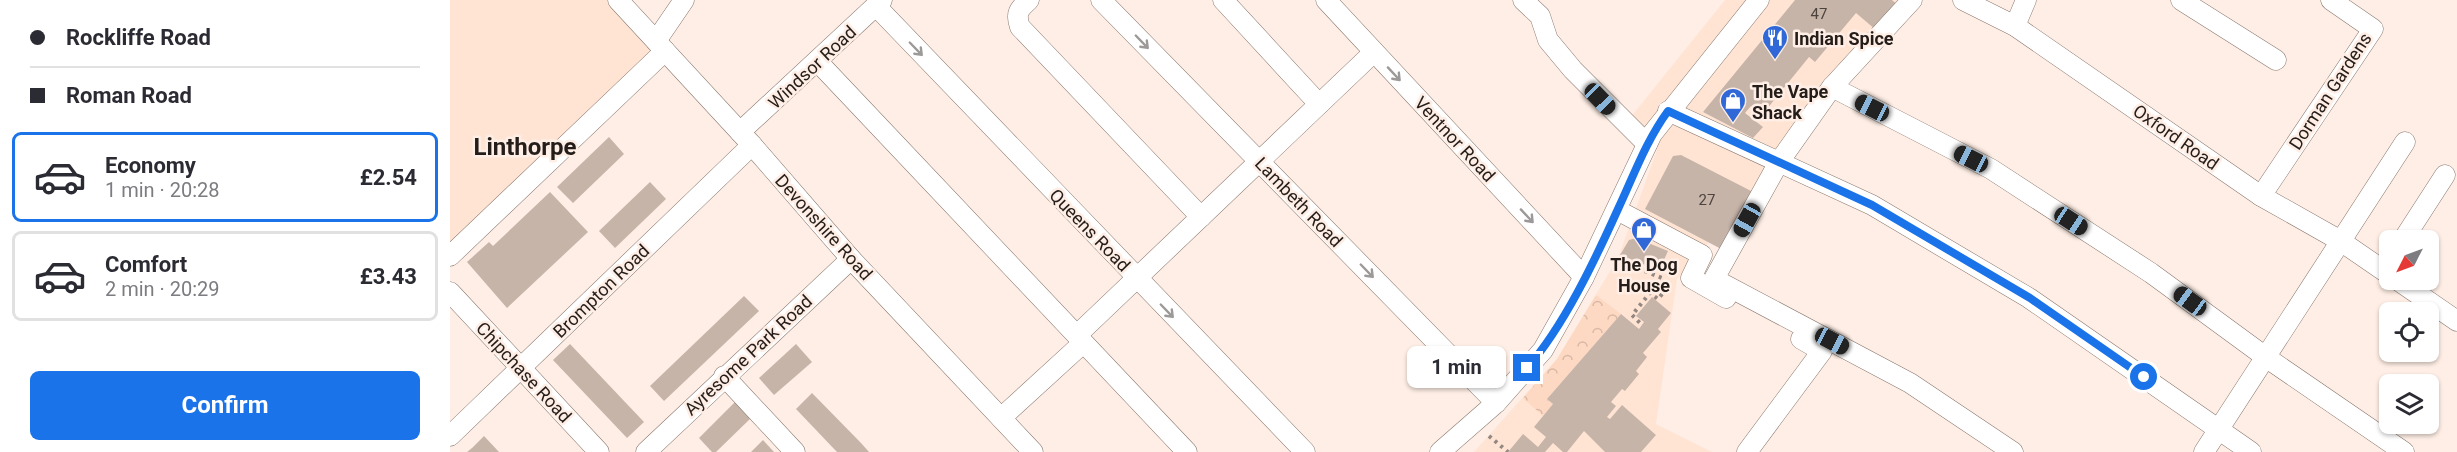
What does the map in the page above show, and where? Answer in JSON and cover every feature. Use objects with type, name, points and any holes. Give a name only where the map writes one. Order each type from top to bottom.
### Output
[{"type":"street","name":"Devonshire Road","points":[[618,0],[746,139],[851,259],[1033,452]]},
{"type":"street","points":[[450,256],[660,46],[684,0]]},
{"type":"street","points":[[1029,0],[1018,10],[1017,17],[1020,27],[1201,218]]},
{"type":"street","name":"Lambeth Road","points":[[1101,0],[1496,403]]},
{"type":"street","points":[[1223,0],[1319,104]]},
{"type":"street","name":"Ventnor Road","points":[[1326,0],[1584,277]]},
{"type":"street","points":[[1523,0],[1540,16],[1548,40],[1573,70],[1647,144]]},
{"type":"street","points":[[1440,452],[1496,403],[1543,350],[1584,277],[1647,144],[1668,111],[1759,0]]},
{"type":"street","points":[[1912,0],[1832,87],[1779,162],[1714,279],[1910,383],[2013,452]]},
{"type":"street","name":"Oxford Road","points":[[1963,0],[2015,26],[2261,196],[2379,265]]},
{"type":"street","points":[[2015,26],[2026,0]]},
{"type":"street","points":[[2181,0],[2276,60]]},
{"type":"street","name":"Dorman Gardens","points":[[2261,196],[2373,29],[2331,0]]},
{"type":"street","name":"Windsor Road","points":[[746,139],[818,62],[879,3]]},
{"type":"street","name":"Queens Road","points":[[879,3],[1137,279],[1305,452]]},
{"type":"street","points":[[1001,418],[1137,279],[1374,52]]},
{"type":"street","points":[[818,62],[1187,452]]},
{"type":"street","points":[[1832,87],[1991,170],[2151,273],[2267,358],[2404,452]]},
{"type":"street","points":[[1668,111],[1872,205],[2030,298],[2251,452]]},
{"type":"street","name":"Brompton Road","points":[[450,436],[521,369],[746,139]]},
{"type":"street","points":[[2204,452],[2267,358],[2339,240],[2405,142]]},
{"type":"street","points":[[2409,230],[2445,175]]},
{"type":"street","points":[[1617,210],[1702,255],[1690,278],[1822,351],[1747,452]]},
{"type":"street","name":"Ayresome Park Road","points":[[646,452],[724,376],[851,259]]},
{"type":"street","name":"Oxford Road","points":[[2415,290],[2457,321]]},
{"type":"street","name":"Chipchase Road","points":[[450,292],[599,452]]},
{"type":"street","points":[[724,376],[795,452]]},
{"type":"path","points":[[1617,260],[1662,278],[1667,288],[1658,299],[1650,293],[1632,315],[1642,325]]},
{"type":"path","points":[[1490,435],[1508,452]]},
{"type":"shaded area","points":[[450,0],[618,0],[665,51],[450,256]]},
{"type":"shaded area","points":[[1725,0],[1919,0],[1677,279],[1656,424],[1712,452],[1474,452],[1557,359],[1618,258],[1657,150],[1622,128]]},
{"type":"green space","points":[[1596,295],[1621,314],[1547,399],[1553,404],[1543,416],[1523,398],[1557,359]]},
{"type":"building","points":[[1795,0],[1892,0],[1900,7],[1876,30],[1856,13],[1815,62],[1809,57],[1762,115],[1751,106],[1745,113],[1763,127],[1753,138],[1703,112]]},
{"type":"building","points":[[609,137],[624,154],[573,203],[557,187]]},
{"type":"building","points":[[1681,155],[1755,193],[1725,251],[1645,209],[1673,156]]},
{"type":"building","points":[[650,182],[666,199],[615,248],[599,231]]},
{"type":"building","points":[[550,192],[588,232],[507,308],[467,262],[489,242],[493,246]]},
{"type":"building","name":"The Dog House","points":[[1636,238],[1668,251],[1663,262],[1656,259],[1653,268],[1620,255],[1629,240]]},
{"type":"building","points":[[744,296],[759,311],[664,401],[650,386]]},
{"type":"building","points":[[1652,297],[1671,313],[1658,329],[1661,332],[1643,353],[1647,357],[1636,371],[1639,374],[1625,391],[1622,389],[1611,402],[1616,406],[1607,417],[1610,419],[1622,405],[1656,435],[1641,452],[1605,452],[1584,431],[1567,452],[1563,452],[1553,443],[1545,452],[1508,452],[1523,434],[1538,447],[1546,437],[1534,427],[1553,404],[1547,399],[1621,314],[1639,329],[1644,322],[1636,316]]},
{"type":"building","points":[[570,344],[644,422],[627,438],[553,360]]},
{"type":"building","points":[[796,344],[812,362],[774,395],[759,378]]},
{"type":"building","points":[[812,393],[869,452],[837,452],[796,409]]},
{"type":"building","points":[[736,401],[752,417],[716,452],[712,452],[699,438]]},
{"type":"building","points":[[484,436],[499,452],[467,452],[472,448]]},
{"type":"building","points":[[763,440],[774,452],[751,452]]},
{"type":"place","name":"Indian Spice","points":[[1775,61]]},
{"type":"place","name":"The Vape Shack","points":[[1733,124]]},
{"type":"place","name":"The Dog House","points":[[1644,253]]},
{"type":"district","name":"Linthorpe","points":[[525,147]]},
{"type":"route","points":[[1527,368],[1543,350],[1584,277],[1652,134],[1668,111],[1872,205],[2030,298],[2144,377]]}]
